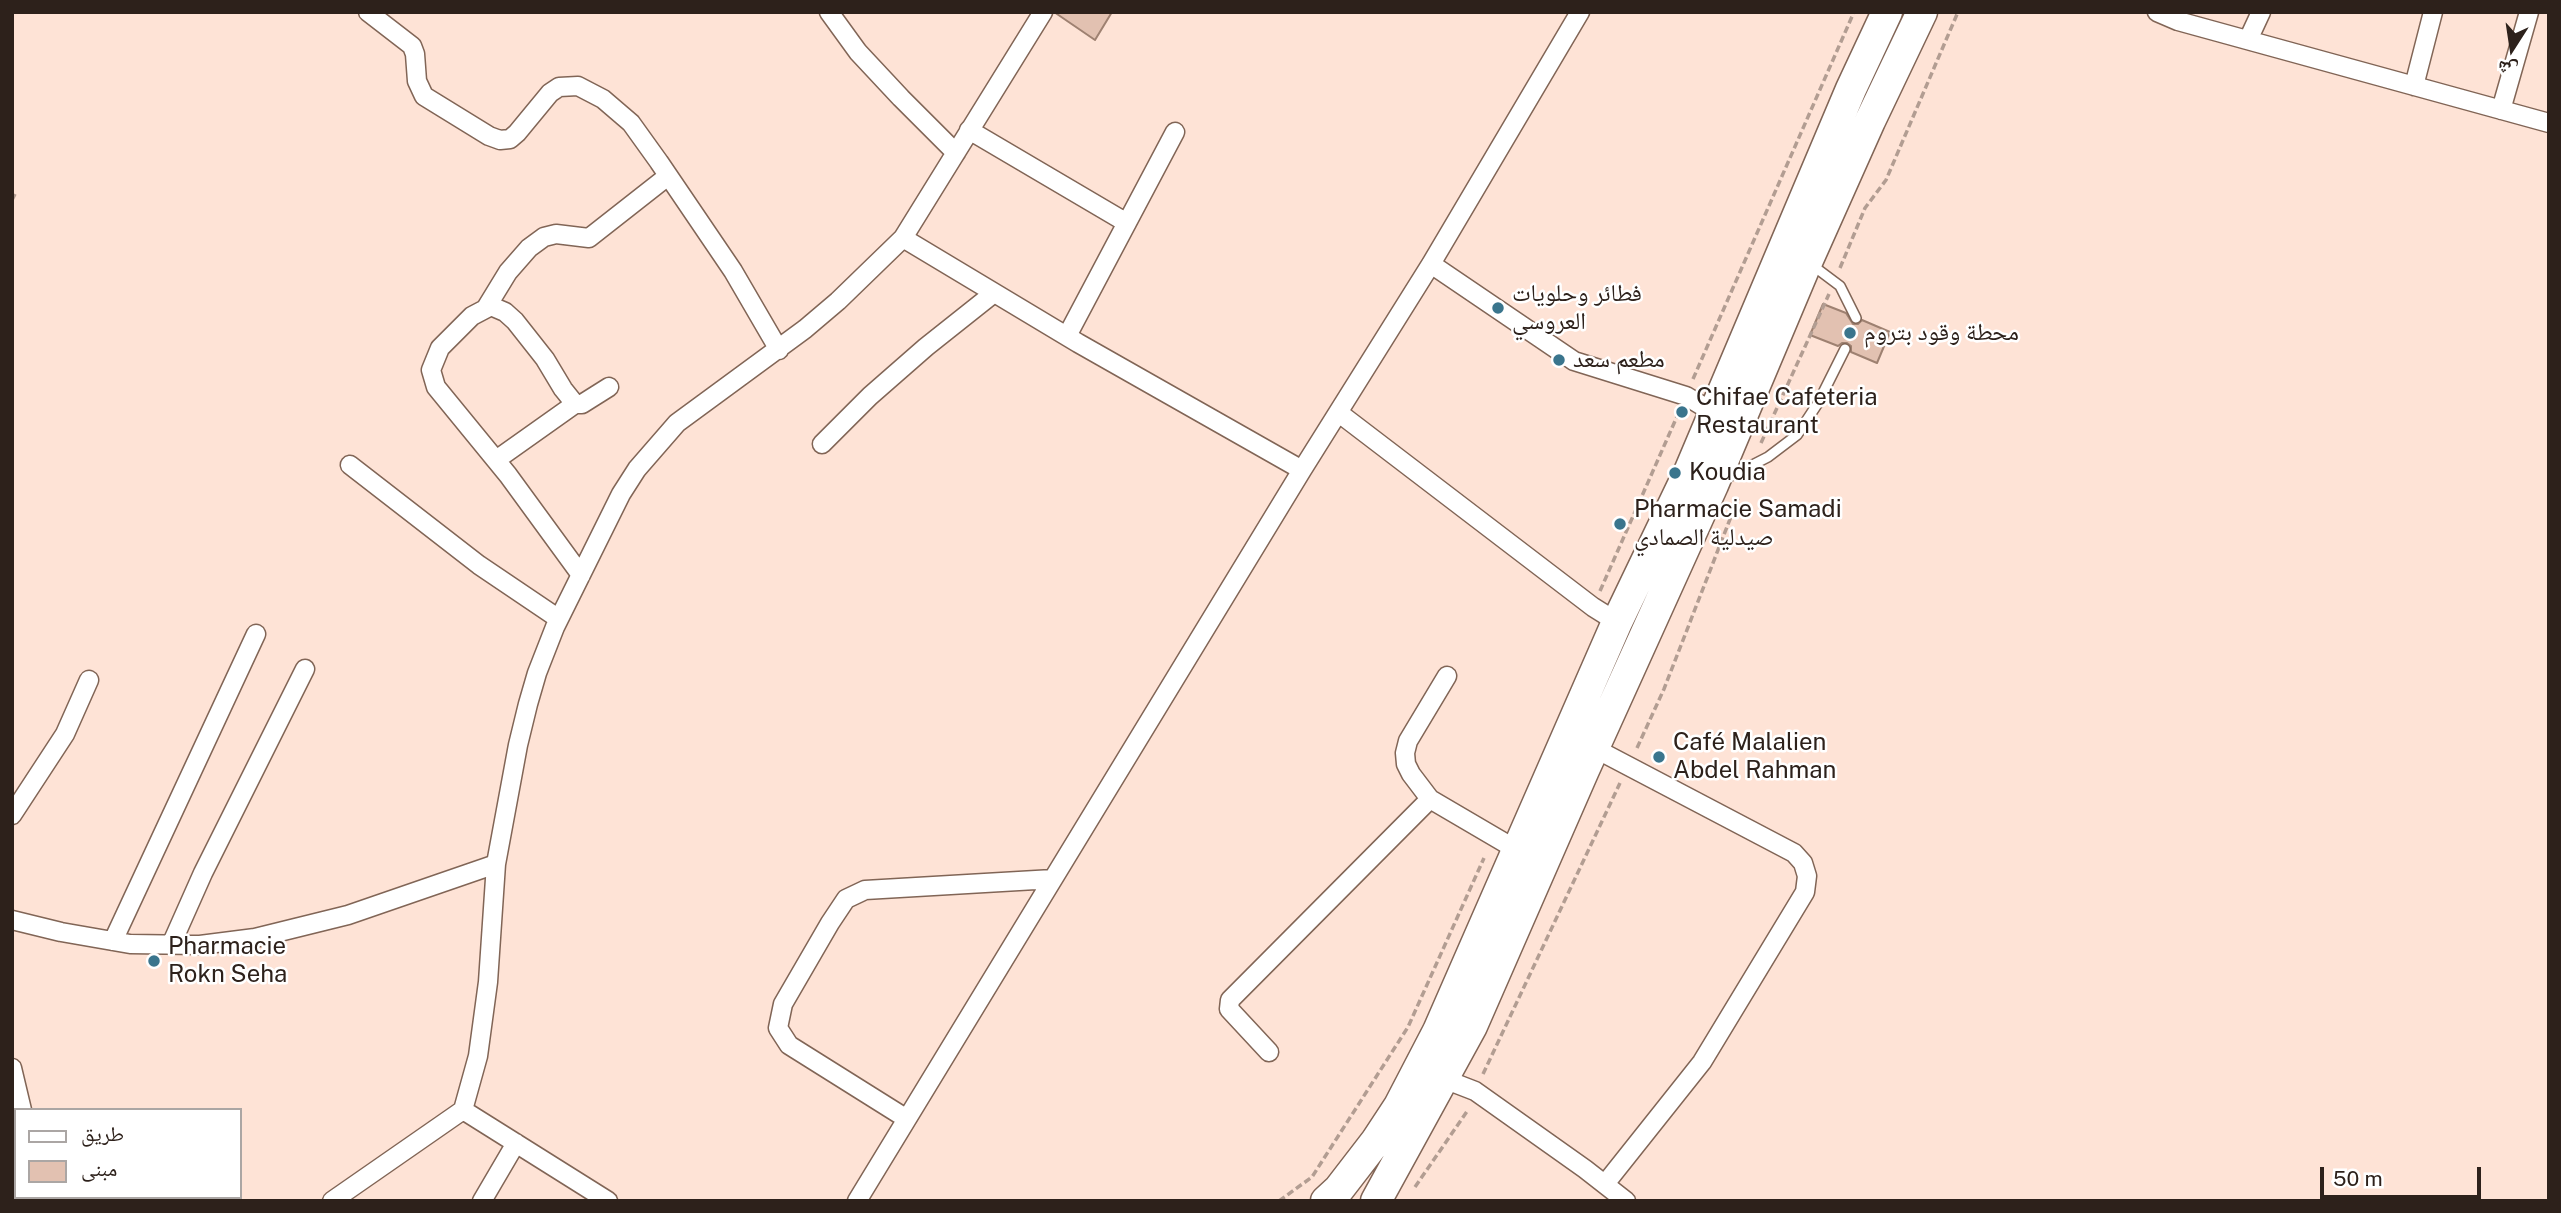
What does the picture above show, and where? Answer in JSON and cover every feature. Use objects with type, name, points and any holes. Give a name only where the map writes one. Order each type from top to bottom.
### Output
[{"type":"highway","points":[[1326,1201],[1339,1189],[1376,1141],[1424,1060],[1618,621],[1714,413],[1851,89],[1887,12]]},
{"type":"highway","points":[[1376,1201],[1472,1026],[1713,485],[1807,262],[1922,12]]},
{"type":"street","points":[[368,12],[412,47],[417,81],[424,96],[489,136],[500,140],[510,139],[551,93],[566,85],[578,86],[603,99],[631,123],[733,271],[779,350]]},
{"type":"street","points":[[829,12],[875,71],[956,153]]},
{"type":"street","points":[[332,1201],[463,1110],[478,1056],[488,982],[496,864],[528,704],[537,673],[559,619],[621,494],[637,469],[677,423],[779,350],[838,301],[903,238],[1043,12]]},
{"type":"street","points":[[857,1201],[1302,470],[1431,264],[1580,12]]},
{"type":"street","points":[[2157,12],[2178,21],[2549,122]]},
{"type":"street","points":[[2248,40],[2261,12]]},
{"type":"street","points":[[2414,86],[2433,12]]},
{"type":"street","points":[[2501,110],[2529,12]]},
{"type":"street","points":[[970,130],[1127,223]]},
{"type":"street","points":[[1067,336],[1175,132]]},
{"type":"street","points":[[581,575],[496,460],[436,387],[431,375],[433,362],[440,348],[472,316],[486,308],[508,272],[530,248],[544,237],[556,234],[589,238],[667,176]]},
{"type":"street","points":[[903,238],[1067,336],[1302,470]]},
{"type":"street","points":[[1431,264],[1574,361],[1686,396],[1714,413]]},
{"type":"street","points":[[822,444],[917,355],[994,293]]},
{"type":"street","points":[[486,308],[498,308],[515,321],[575,404]]},
{"type":"street","points":[[496,460],[575,404],[582,404],[609,387]]},
{"type":"street","points":[[1339,413],[1593,607],[1618,621]]},
{"type":"street","points":[[350,465],[479,565],[559,619]]},
{"type":"street","points":[[113,941],[256,634]]},
{"type":"street","points":[[171,945],[305,669]]},
{"type":"street","points":[[1447,676],[1408,741],[1405,753],[1411,775],[1430,799],[1517,850]]},
{"type":"street","points":[[12,815],[65,734],[89,681]]},
{"type":"street","points":[[1594,748],[1794,853],[1803,863],[1807,876],[1805,892],[1702,1062],[1605,1184]]},
{"type":"street","points":[[1269,1052],[1229,1009],[1230,1000],[1430,799]]},
{"type":"street","points":[[12,920],[113,941],[200,945],[255,938],[348,915],[496,864]]},
{"type":"street","points":[[907,1119],[789,1045],[778,1028],[783,1004],[817,945],[846,899],[864,890],[1053,880]]},
{"type":"street","points":[[12,1068],[22,1108]]},
{"type":"street","points":[[1444,1079],[1475,1091],[1626,1201]]},
{"type":"street","points":[[463,1110],[600,1198]]},
{"type":"street","points":[[482,1201],[516,1143]]},
{"type":"lane","points":[[1807,262],[1835,280],[1843,290],[1856,318]]},
{"type":"lane","points":[[1713,485],[1782,448],[1797,435],[1818,403],[1844,349]]},
{"type":"path","points":[[1413,1189],[1467,1111],[1629,765],[1664,689],[1751,466],[1865,208],[1886,180],[1958,12]]},
{"type":"path","points":[[12,200],[15,194]]},
{"type":"building","points":[[1054,12],[1112,12],[1095,40]]},
{"type":"building","name":"محطة وقود بتروم","points":[[1823,304],[1846,313],[1853,324],[1862,320],[1890,332],[1877,363],[1851,352],[1851,346],[1847,343],[1838,346],[1810,335]]},
{"type":"place","name":"فطائر وحلويات العروسي","points":[[1498,308]]},
{"type":"place","name":"محطة وقود بتروم","points":[[1850,333]]},
{"type":"place","name":"مطعم سعد","points":[[1559,360]]},
{"type":"place","name":"Chifae Cafeteria Restaurant","points":[[1682,412]]},
{"type":"place","name":"Koudia","points":[[1675,473]]},
{"type":"place","name":"Pharmacie Samadi صيدلية الصمادي","points":[[1620,524]]},
{"type":"place","name":"Café Malalien Abdel Rahman","points":[[1659,757]]},
{"type":"place","name":"Pharmacie Rokn Seha","points":[[154,961]]}]
